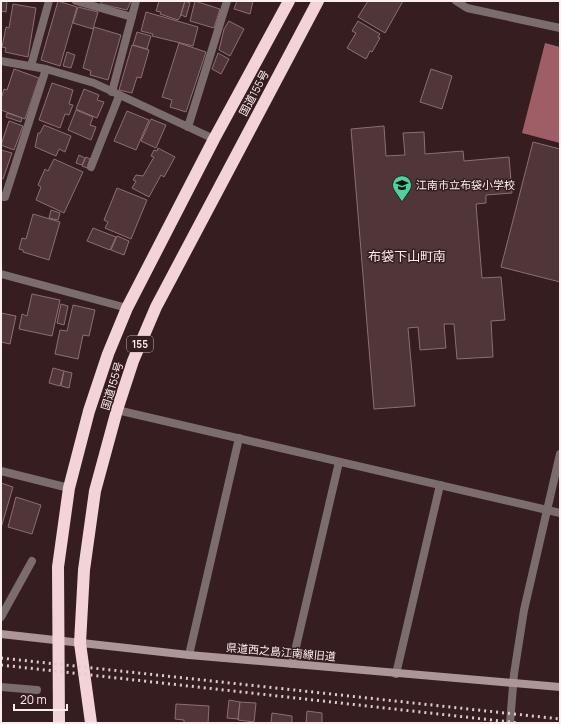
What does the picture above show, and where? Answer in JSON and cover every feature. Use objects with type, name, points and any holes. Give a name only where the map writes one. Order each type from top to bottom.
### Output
[{"type":"highway","name":"国道155号","points":[[59,723],[58,567],[69,488],[89,411],[108,354],[127,308],[214,139],[289,1]]},
{"type":"highway","name":"国道155号","points":[[91,723],[80,643],[84,570],[95,491],[117,410],[133,361],[156,307],[318,1]]},
{"type":"street","points":[[31,66],[49,1]]},
{"type":"street","points":[[76,1],[132,16]]},
{"type":"street","points":[[91,167],[115,94],[136,1]]},
{"type":"street","points":[[188,127],[227,1]]},
{"type":"street","points":[[456,1],[467,8],[560,28]]},
{"type":"street","points":[[1,61],[46,68],[94,83],[214,139]]},
{"type":"street","points":[[1,197],[5,197],[46,68]]},
{"type":"street","points":[[1,274],[127,308]]},
{"type":"street","points":[[117,410],[560,513]]},
{"type":"street","points":[[189,655],[239,438]]},
{"type":"street","points":[[510,723],[513,684],[524,610],[560,454]]},
{"type":"street","points":[[292,664],[339,462]]},
{"type":"street","points":[[1,471],[69,488]]},
{"type":"street","points":[[396,674],[440,485]]},
{"type":"street","points":[[1,617],[32,562]]},
{"type":"street","name":"県道西之島江南線旧道","points":[[1,634],[189,655],[560,687]]},
{"type":"street","points":[[1,687],[37,690]]},
{"type":"shaded area","points":[[545,43],[560,47],[560,143],[522,133]]},
{"type":"building","points":[[1,1],[7,1],[6,12],[1,11]]},
{"type":"building","points":[[58,1],[77,7],[60,66],[41,60]]},
{"type":"building","points":[[101,1],[131,1],[127,10],[101,4]]},
{"type":"building","points":[[159,1],[185,1],[178,20],[160,14],[161,12],[156,11]]},
{"type":"building","points":[[185,1],[190,3],[186,17],[181,15]]},
{"type":"building","points":[[195,1],[220,9],[214,28],[190,21]]},
{"type":"building","points":[[237,1],[253,1],[250,14],[234,9]]},
{"type":"building","points":[[368,1],[403,1],[385,33],[358,17]]},
{"type":"building","points":[[13,4],[36,8],[28,57],[5,52],[6,48],[2,47],[6,27],[9,28]]},
{"type":"building","points":[[78,7],[98,12],[93,29],[73,23]]},
{"type":"building","points":[[146,12],[198,27],[193,46],[152,36],[153,34],[141,31]]},
{"type":"building","points":[[229,21],[244,29],[230,56],[219,50],[224,29]]},
{"type":"building","points":[[358,21],[380,34],[378,37],[380,38],[366,59],[347,48],[356,33],[352,31]]},
{"type":"building","points":[[94,27],[121,35],[108,80],[90,75],[91,71],[83,68]]},
{"type":"building","points":[[137,32],[151,36],[147,49],[133,45]]},
{"type":"building","points":[[179,43],[206,52],[186,112],[170,107],[172,100],[162,97]]},
{"type":"building","points":[[132,45],[149,50],[141,78],[137,77],[132,93],[119,90]]},
{"type":"building","points":[[67,52],[75,55],[71,68],[63,66]]},
{"type":"building","points":[[218,53],[229,59],[221,74],[212,69]]},
{"type":"building","points":[[14,69],[39,78],[25,119],[1,110],[1,99],[4,89],[7,90]]},
{"type":"building","points":[[431,69],[452,76],[442,109],[420,102]]},
{"type":"building","points":[[52,83],[73,90],[69,104],[73,105],[69,115],[65,114],[60,128],[39,120]]},
{"type":"building","points":[[84,89],[99,95],[97,100],[104,102],[97,118],[76,109]]},
{"type":"building","points":[[76,110],[93,117],[90,125],[96,127],[91,140],[68,130]]},
{"type":"building","points":[[127,111],[149,120],[136,150],[114,141]]},
{"type":"building","points":[[7,113],[22,118],[21,122],[6,117]]},
{"type":"building","points":[[151,119],[166,125],[156,148],[141,141]]},
{"type":"building","points":[[9,121],[23,126],[14,150],[1,145]]},
{"type":"building","points":[[44,125],[71,136],[65,152],[59,149],[56,156],[35,147],[38,133],[40,133]]},
{"type":"building","points":[[384,126],[386,156],[405,155],[403,133],[424,132],[425,154],[463,151],[464,161],[509,157],[512,193],[486,195],[486,203],[476,204],[482,278],[501,277],[505,320],[491,321],[493,357],[457,359],[454,324],[444,324],[446,348],[420,350],[418,327],[408,328],[415,406],[374,409],[351,129]]},
{"type":"building","points":[[533,142],[560,149],[560,282],[501,267]]},
{"type":"building","points":[[158,148],[175,157],[164,177],[161,175],[149,197],[132,188],[136,181],[133,180],[136,175],[143,176],[154,157],[151,156],[154,150],[157,151]]},
{"type":"building","points":[[1,150],[12,153],[3,179],[1,178]]},
{"type":"building","points":[[79,155],[85,158],[82,165],[76,163]]},
{"type":"building","points":[[86,157],[90,159],[87,168],[82,166]]},
{"type":"building","points":[[54,159],[83,172],[64,213],[36,200],[41,187],[38,185],[45,169],[48,171]]},
{"type":"building","points":[[117,188],[147,200],[131,239],[105,228],[108,222],[104,220]]},
{"type":"building","points":[[51,210],[60,213],[58,220],[49,218]]},
{"type":"building","points":[[33,214],[60,222],[49,260],[23,252],[23,250],[19,249],[22,238],[26,239]]},
{"type":"building","points":[[93,228],[116,237],[110,250],[87,241]]},
{"type":"building","points":[[117,236],[129,241],[124,255],[111,250]]},
{"type":"building","points":[[32,294],[60,300],[52,336],[19,329],[22,314],[27,316]]},
{"type":"building","points":[[61,304],[68,306],[64,325],[57,323]]},
{"type":"building","points":[[73,305],[95,310],[89,336],[83,335],[78,359],[55,354],[60,330],[67,331]]},
{"type":"building","points":[[1,313],[16,316],[10,344],[1,342]]},
{"type":"building","points":[[53,368],[64,371],[60,386],[49,383]]},
{"type":"building","points":[[64,371],[72,373],[69,388],[61,386]]},
{"type":"building","points":[[1,483],[13,487],[1,528]]},
{"type":"building","points":[[16,497],[41,505],[32,534],[8,527]]},
{"type":"building","points":[[229,700],[240,702],[238,719],[227,718]]},
{"type":"building","points":[[240,702],[256,703],[254,722],[238,720]]},
{"type":"building","points":[[176,704],[209,706],[208,723],[184,723],[184,720],[175,719]]},
{"type":"building","points":[[307,711],[322,713],[322,723],[306,723]]},
{"type":"building","points":[[272,713],[292,716],[292,723],[271,723]]},
{"type":"railway","points":[[1,658],[560,719]]},
{"type":"railway","points":[[1,665],[519,723]]},
{"type":"place","name":"江南市立布袋小学校","points":[[402,202]]},
{"type":"district","name":"布袋下山町南","points":[[407,256]]}]
